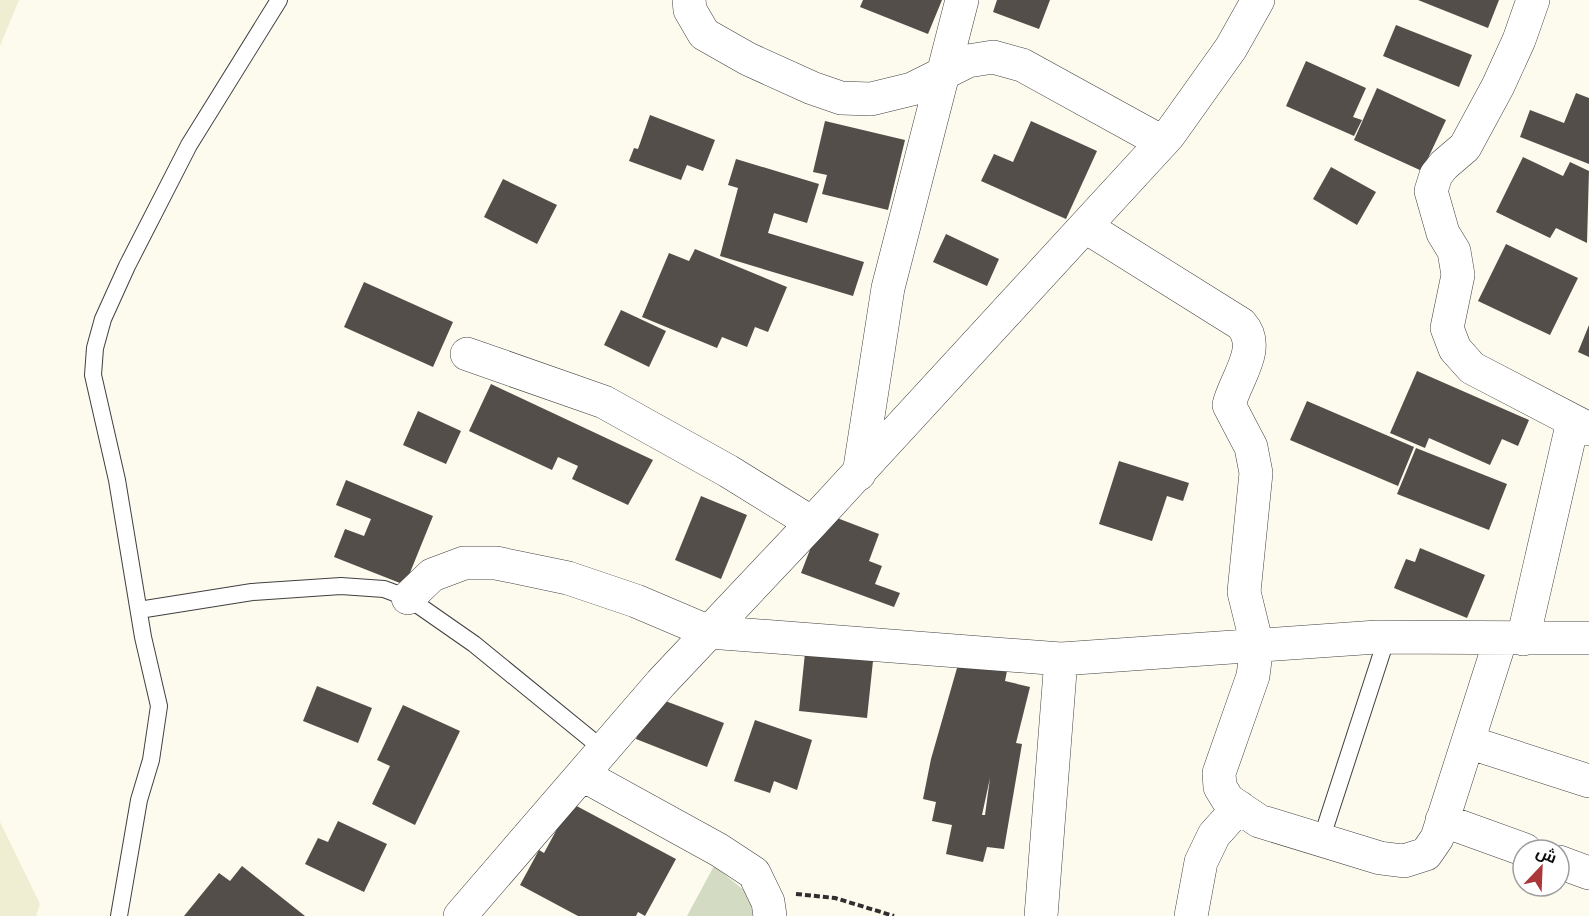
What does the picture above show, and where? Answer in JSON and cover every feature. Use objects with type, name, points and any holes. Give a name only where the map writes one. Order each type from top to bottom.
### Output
[{"type":"street","points":[[689,0],[690,10],[704,34],[812,88],[841,98],[871,99],[902,92],[968,61],[993,57],[1022,64],[1162,142]]},
{"type":"street","points":[[859,474],[888,288],[962,0]]},
{"type":"street","points":[[460,916],[661,683],[859,474],[1162,142],[1232,48],[1258,0]]},
{"type":"street","points":[[1086,227],[1241,324],[1248,332],[1251,345],[1229,405],[1251,447],[1256,473],[1244,592],[1257,645],[1252,676],[1219,773],[1220,787],[1228,800],[1259,821],[1380,858],[1404,861],[1426,854],[1437,838],[1468,742],[1512,638],[1581,425],[1472,368],[1455,349],[1447,328],[1458,275],[1454,251],[1443,233],[1431,191],[1440,170],[1465,147],[1498,86],[1519,40],[1533,0]]},
{"type":"street","points":[[467,354],[604,402],[728,471],[812,523]]},
{"type":"street","points":[[408,598],[432,575],[464,563],[496,563],[568,578],[636,601],[709,632],[1061,659],[1387,637],[1589,638]]},
{"type":"street","points":[[1041,916],[1061,659]]},
{"type":"street","points":[[1468,742],[1589,781]]},
{"type":"street","points":[[594,763],[754,873],[766,903]]},
{"type":"street","points":[[1191,916],[1201,862],[1214,835],[1239,807]]},
{"type":"street","points":[[1442,820],[1511,845]]},
{"type":"street","points":[[1571,866],[1589,873]]},
{"type":"lane","points":[[119,916],[139,800],[151,760],[159,706],[139,610],[117,480],[93,375],[95,348],[103,319],[127,266],[189,145],[279,0]]},
{"type":"lane","points":[[139,610],[252,592],[341,586],[384,589],[408,598],[474,644],[594,763]]},
{"type":"lane","points":[[1321,840],[1387,637]]},
{"type":"path","points":[[766,903],[835,898],[894,916]]},
{"type":"shaded area","points":[[0,0],[19,0],[0,46]]},
{"type":"shaded area","points":[[0,822],[40,904],[36,916],[0,916]]},
{"type":"green space","points":[[714,866],[750,895],[753,916],[687,916]]},
{"type":"building","points":[[863,0],[942,0],[928,34],[860,7]]},
{"type":"building","points":[[997,0],[1050,0],[1039,29],[993,12]]},
{"type":"building","points":[[1418,0],[1499,0],[1488,28]]},
{"type":"building","points":[[1396,25],[1472,55],[1459,87],[1383,56]]},
{"type":"building","points":[[1306,61],[1366,88],[1353,117],[1362,120],[1354,136],[1286,106]]},
{"type":"building","points":[[1377,88],[1446,120],[1422,171],[1354,140]]},
{"type":"building","points":[[1576,93],[1589,98],[1589,164],[1520,137],[1530,110],[1564,123]]},
{"type":"building","points":[[650,115],[715,140],[703,171],[687,165],[681,180],[629,161],[634,148],[638,149]]},
{"type":"building","points":[[825,121],[905,140],[888,210],[822,194],[827,175],[813,172]]},
{"type":"building","points":[[1031,121],[1097,151],[1066,219],[981,181],[994,154],[1013,162]]},
{"type":"building","points":[[1523,157],[1563,176],[1570,162],[1589,171],[1587,243],[1556,228],[1550,238],[1496,212]]},
{"type":"building","points":[[736,159],[819,184],[807,223],[774,213],[768,233],[864,262],[853,296],[720,256],[738,188],[728,185]]},
{"type":"building","points":[[1331,167],[1376,192],[1357,225],[1313,199]]},
{"type":"building","points":[[503,179],[557,205],[537,244],[484,217]]},
{"type":"building","points":[[946,234],[999,259],[987,286],[933,262]]},
{"type":"building","points":[[1506,244],[1578,278],[1550,335],[1478,301]]},
{"type":"building","points":[[695,249],[787,287],[768,332],[755,327],[747,347],[722,337],[717,348],[642,317],[669,253],[689,261]]},
{"type":"building","points":[[364,282],[453,322],[433,367],[344,327]]},
{"type":"building","points":[[621,310],[666,331],[649,367],[604,345]]},
{"type":"building","points":[[1589,325],[1589,357],[1578,352]]},
{"type":"building","points":[[1417,371],[1529,420],[1518,446],[1502,439],[1490,465],[1429,438],[1425,448],[1390,433]]},
{"type":"building","points":[[491,384],[653,460],[628,505],[572,479],[578,466],[558,457],[552,470],[469,431]]},
{"type":"building","points":[[1307,401],[1414,447],[1398,486],[1290,440]]},
{"type":"building","points":[[418,411],[461,431],[446,464],[403,445]]},
{"type":"building","points":[[1416,448],[1507,484],[1489,530],[1397,494]]},
{"type":"building","points":[[1119,461],[1189,483],[1183,501],[1167,496],[1152,541],[1099,524]]},
{"type":"building","points":[[346,480],[433,516],[405,585],[334,557],[345,529],[364,536],[371,519],[336,505]]},
{"type":"building","points":[[701,496],[747,515],[721,579],[675,560]]},
{"type":"building","points":[[824,513],[879,534],[869,561],[882,566],[875,584],[900,593],[894,607],[801,573]]},
{"type":"building","points":[[1420,548],[1485,575],[1467,618],[1394,588],[1406,559],[1415,562]]},
{"type":"building","points":[[805,653],[873,661],[867,718],[799,711]]},
{"type":"building","points":[[961,654],[1008,666],[1005,681],[1030,687],[1016,743],[1022,744],[1004,849],[987,847],[983,862],[946,854],[952,825],[932,821],[936,802],[923,799],[931,759]],"holes":[[[990,778],[985,815],[982,815]]]},
{"type":"building","points":[[317,686],[372,708],[358,743],[303,721]]},
{"type":"building","points":[[652,696],[724,723],[707,767],[636,739]]},
{"type":"building","points":[[403,705],[460,731],[415,825],[372,804],[390,766],[377,760]]},
{"type":"building","points":[[755,720],[812,740],[797,790],[774,781],[770,793],[734,781]]},
{"type":"building","points":[[571,803],[676,859],[645,916],[638,912],[636,916],[578,916],[520,885],[539,850],[544,853]]},
{"type":"building","points":[[338,821],[387,844],[364,892],[305,864],[318,838],[328,842]]},
{"type":"building","points":[[242,866],[305,916],[184,916],[219,873],[230,881]]}]
